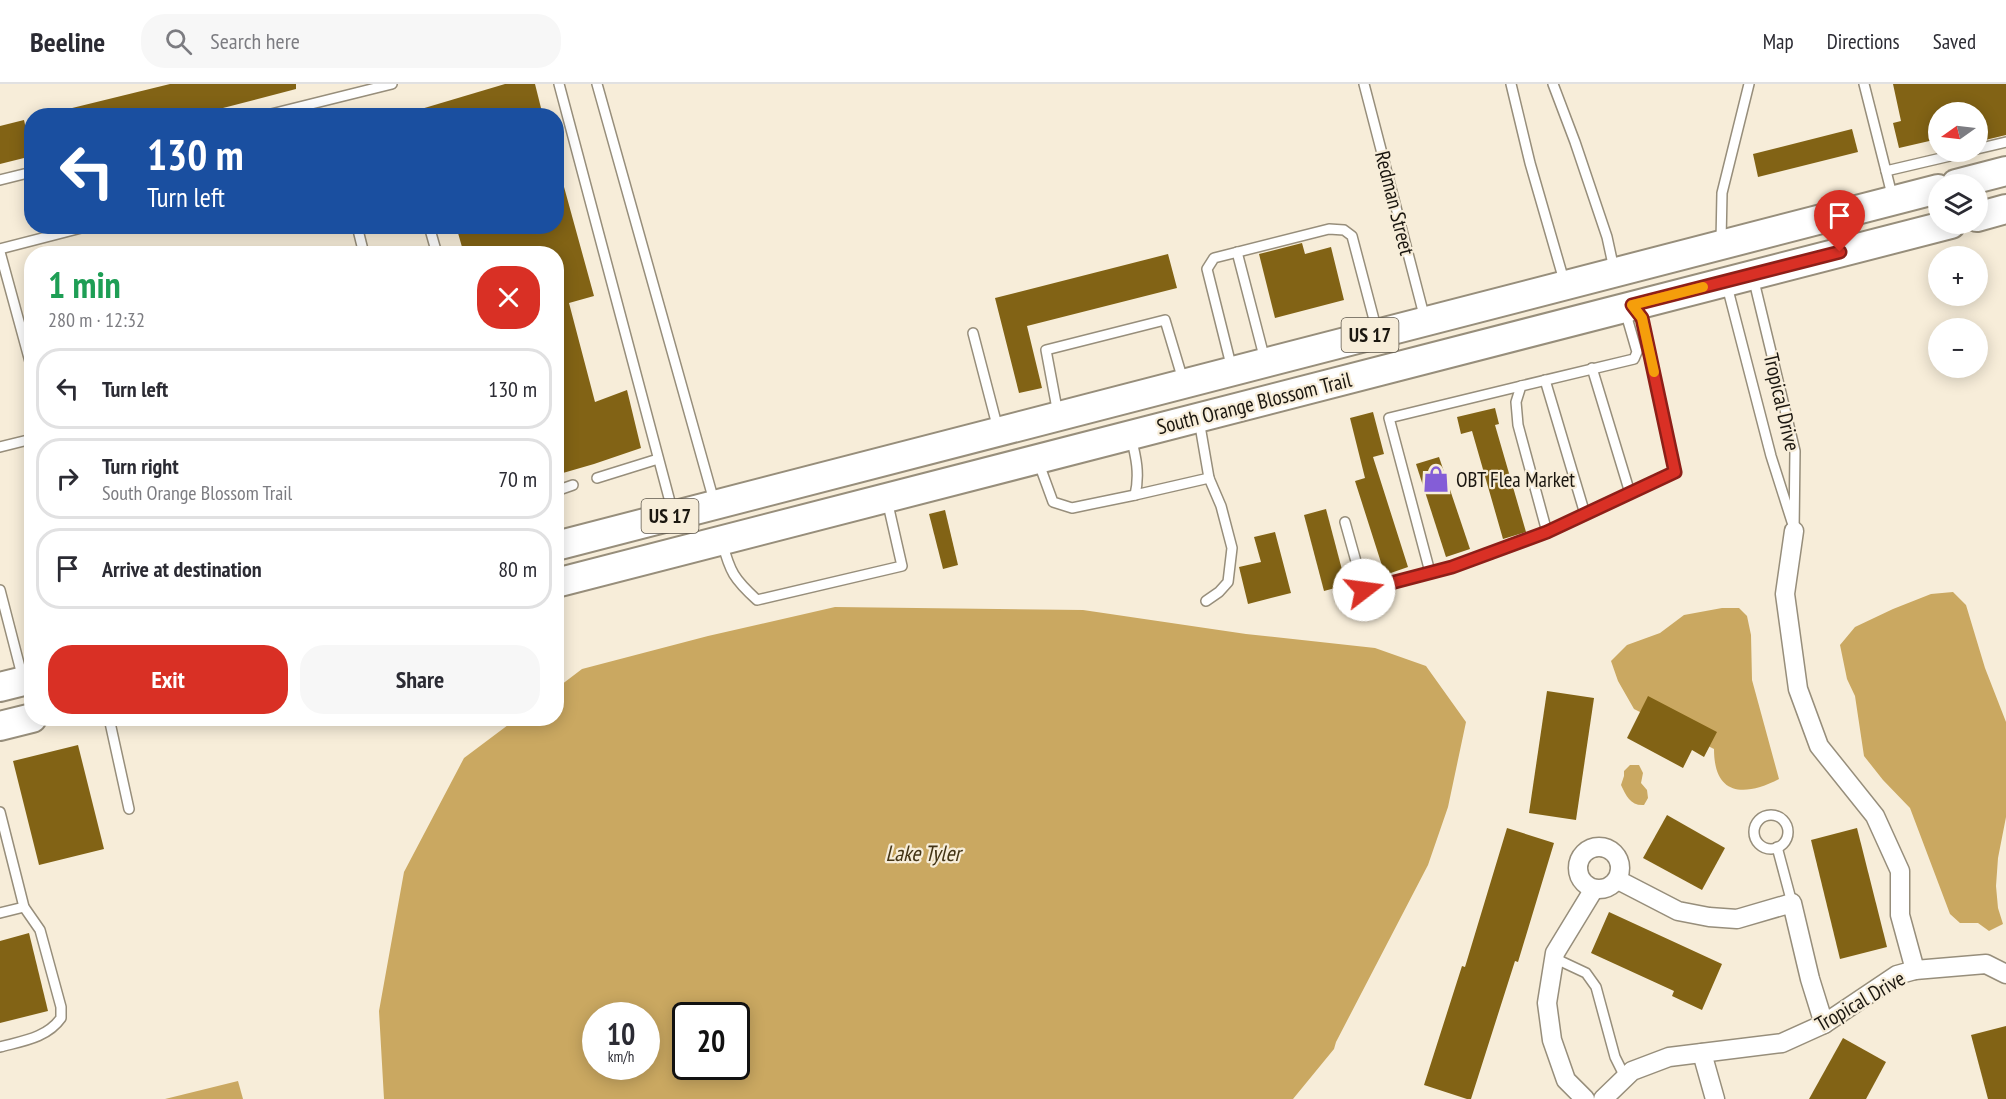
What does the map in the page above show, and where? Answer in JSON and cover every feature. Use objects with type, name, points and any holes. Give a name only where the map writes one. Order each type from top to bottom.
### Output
[{"type":"main road","points":[[1988,176],[2006,171]]},
{"type":"main road","name":"South Orange Blossom Trail","points":[[564,544],[1378,333],[1721,247],[1928,192]]},
{"type":"main road","points":[[1988,214],[2006,209]]},
{"type":"main road","points":[[1739,278],[1732,263],[1747,247],[1782,230]]},
{"type":"main road","name":"South Orange Blossom Trail","points":[[564,581],[1928,230]]},
{"type":"main road","points":[[1369,374],[1402,354],[1416,340],[1425,321]]},
{"type":"main road","points":[[722,540],[726,524],[743,508],[784,487]]},
{"type":"main road","points":[[612,569],[650,548],[664,535],[673,515]]},
{"type":"main road","points":[[0,726],[24,720]]},
{"type":"street","name":"Tropical Drive","points":[[1602,1099],[1632,1071],[1669,1057],[1782,1043],[1824,1024],[1897,975],[1915,970],[1900,915],[1900,872],[1875,816],[1819,746],[1798,689],[1785,594],[1794,531]]},
{"type":"street","points":[[1591,848],[1606,848],[1618,858],[1621,873],[1618,880],[1609,888],[1594,890],[1584,884],[1578,870],[1582,856],[1591,848]]},
{"type":"street","points":[[1618,880],[1678,911],[1709,917],[1737,919],[1792,903],[1810,979],[1824,1024]]},
{"type":"street","points":[[1585,1099],[1566,1080],[1552,1040],[1547,1003],[1555,953],[1594,890]]},
{"type":"street","points":[[1915,970],[1986,964],[2006,974]]},
{"type":"street","points":[[1702,1053],[1715,1099]]},
{"type":"lane","points":[[296,108],[392,84]]},
{"type":"lane","points":[[559,84],[673,515]]},
{"type":"lane","points":[[597,84],[715,505]]},
{"type":"lane","name":"Redman Street","points":[[1364,84],[1425,321]]},
{"type":"lane","points":[[1511,84],[1530,163],[1565,286]]},
{"type":"lane","points":[[1552,84],[1575,142],[1603,226],[1615,273]]},
{"type":"lane","points":[[1721,247],[1722,193],[1749,84]]},
{"type":"lane","points":[[1864,84],[1893,201]]},
{"type":"lane","points":[[1988,146],[2006,142]]},
{"type":"lane","points":[[1886,171],[1928,161]]},
{"type":"lane","points":[[0,180],[24,174]]},
{"type":"lane","points":[[1232,371],[1207,269],[1214,258],[1237,252],[1329,229],[1344,230],[1352,236],[1378,333]]},
{"type":"lane","points":[[24,339],[0,250],[59,234]]},
{"type":"lane","points":[[1237,252],[1265,363]]},
{"type":"lane","name":"Tropical Drive","points":[[1739,278],[1772,456],[1794,531]]},
{"type":"lane","name":"Tropical Drive","points":[[1739,278],[1795,451],[1794,531]]},
{"type":"lane","points":[[1431,572],[1389,418],[1634,358],[1637,352],[1628,321],[1632,305]]},
{"type":"lane","points":[[1345,522],[1364,590],[1452,567],[1547,532],[1675,472],[1642,318],[1632,305]]},
{"type":"lane","points":[[1058,416],[1046,350],[1164,320],[1184,384]]},
{"type":"lane","points":[[973,333],[998,432]]},
{"type":"lane","points":[[1592,368],[1630,493]]},
{"type":"lane","points":[[1545,380],[1585,514]]},
{"type":"lane","points":[[1521,386],[1516,402],[1518,425],[1547,532]]},
{"type":"lane","points":[[1199,417],[1209,478],[1221,506],[1232,548],[1228,582],[1206,601]]},
{"type":"lane","points":[[1130,435],[1139,479],[1135,495]]},
{"type":"lane","points":[[0,447],[24,441]]},
{"type":"lane","points":[[597,478],[658,459]]},
{"type":"lane","points":[[1038,459],[1053,502],[1072,508],[1209,478]]},
{"type":"lane","points":[[564,488],[573,485]]},
{"type":"lane","points":[[722,540],[736,581],[757,600],[902,566],[886,498]]},
{"type":"lane","points":[[0,590],[18,683]]},
{"type":"lane","points":[[111,726],[129,809]]},
{"type":"lane","points":[[0,812],[24,907],[40,930],[61,1007],[61,1018],[51,1030],[0,1047]]},
{"type":"lane","points":[[1778,847],[1792,903]]},
{"type":"lane","points":[[0,913],[24,907]]},
{"type":"lane","points":[[1554,958],[1587,973],[1596,987],[1615,1057],[1625,1077]]},
{"type":"water","points":[[1953,592],[1966,605],[1985,668],[2006,722],[2006,817],[1998,858],[1996,886],[1998,908],[2003,924],[1989,931],[1978,923],[1960,923],[1950,914],[1910,808],[1864,756],[1855,696],[1847,679],[1840,645],[1855,627],[1893,609],[1931,594]]},
{"type":"water","name":"Lake Tyler","points":[[835,607],[1083,610],[1246,634],[1375,648],[1426,666],[1466,722],[1448,807],[1428,865],[1334,1049],[1293,1099],[384,1099],[379,1011],[404,872],[464,758],[507,726],[564,726],[564,683],[582,669],[708,636]]},
{"type":"water","points":[[1722,608],[1739,608],[1747,616],[1751,635],[1752,680],[1779,779],[1754,789],[1743,790],[1725,784],[1715,765],[1714,749],[1634,709],[1618,681],[1611,661],[1627,645],[1660,633],[1684,615]]},
{"type":"water","points":[[1630,765],[1639,765],[1643,773],[1641,783],[1647,790],[1648,798],[1644,805],[1632,802],[1621,785],[1624,771]]},
{"type":"water","points":[[238,1081],[243,1099],[165,1099]]},
{"type":"building","points":[[170,84],[296,84],[296,89],[223,108],[72,108]]},
{"type":"building","points":[[505,84],[535,84],[541,108],[424,108]]},
{"type":"building","points":[[1893,84],[2006,84],[2006,135],[1988,139],[1988,102],[1928,102],[1928,141],[1899,148],[1893,123],[1901,121]]},
{"type":"building","points":[[24,120],[24,158],[0,164],[0,126]]},
{"type":"building","points":[[1852,129],[1858,152],[1758,177],[1753,154]]},
{"type":"building","points":[[564,187],[594,296],[569,303],[595,402],[627,390],[641,448],[564,473],[564,246],[462,246],[458,234],[564,234]]},
{"type":"building","points":[[1302,243],[1305,254],[1331,247],[1344,300],[1275,318],[1259,254]]},
{"type":"building","points":[[1168,254],[1177,288],[1027,326],[1042,388],[1019,393],[995,298]]},
{"type":"building","points":[[1495,408],[1499,424],[1495,425],[1526,532],[1503,539],[1472,431],[1461,434],[1457,417]]},
{"type":"building","points":[[1373,412],[1384,454],[1373,457],[1408,567],[1385,575],[1355,481],[1365,478],[1350,418]]},
{"type":"building","points":[[1439,457],[1470,549],[1446,557],[1416,464]]},
{"type":"building","points":[[1326,509],[1346,585],[1324,591],[1304,515]]},
{"type":"building","points":[[945,510],[958,565],[943,569],[929,514]]},
{"type":"building","points":[[1275,532],[1291,593],[1248,604],[1239,567],[1261,562],[1254,537]]},
{"type":"building","points":[[1547,691],[1594,698],[1576,820],[1529,813]]},
{"type":"building","points":[[1648,696],[1717,732],[1704,757],[1692,750],[1683,768],[1627,738]]},
{"type":"building","points":[[78,745],[104,849],[39,865],[13,761]]},
{"type":"building","points":[[1667,815],[1725,848],[1702,890],[1643,858]]},
{"type":"building","points":[[1507,828],[1554,843],[1518,962],[1515,961],[1471,1099],[1467,1099],[1424,1085],[1462,966],[1465,967]]},
{"type":"building","points":[[1857,828],[1887,947],[1840,959],[1811,840]]},
{"type":"building","points":[[1609,912],[1722,964],[1702,1010],[1672,996],[1674,991],[1591,953]]},
{"type":"building","points":[[29,933],[48,1011],[0,1023],[0,941]]},
{"type":"building","points":[[2006,1026],[2006,1099],[1988,1099],[1971,1035]]},
{"type":"building","points":[[1843,1038],[1886,1062],[1866,1099],[1809,1099]]},
{"type":"slow traffic","points":[[1654,372],[1642,318],[1632,305],[1703,287]]},
{"type":"place","name":"OBT Flea Market","points":[[1436,479]]},
{"type":"route","points":[[1364,590],[1452,567],[1547,532],[1675,472],[1642,318],[1632,305],[1840,252]]}]
